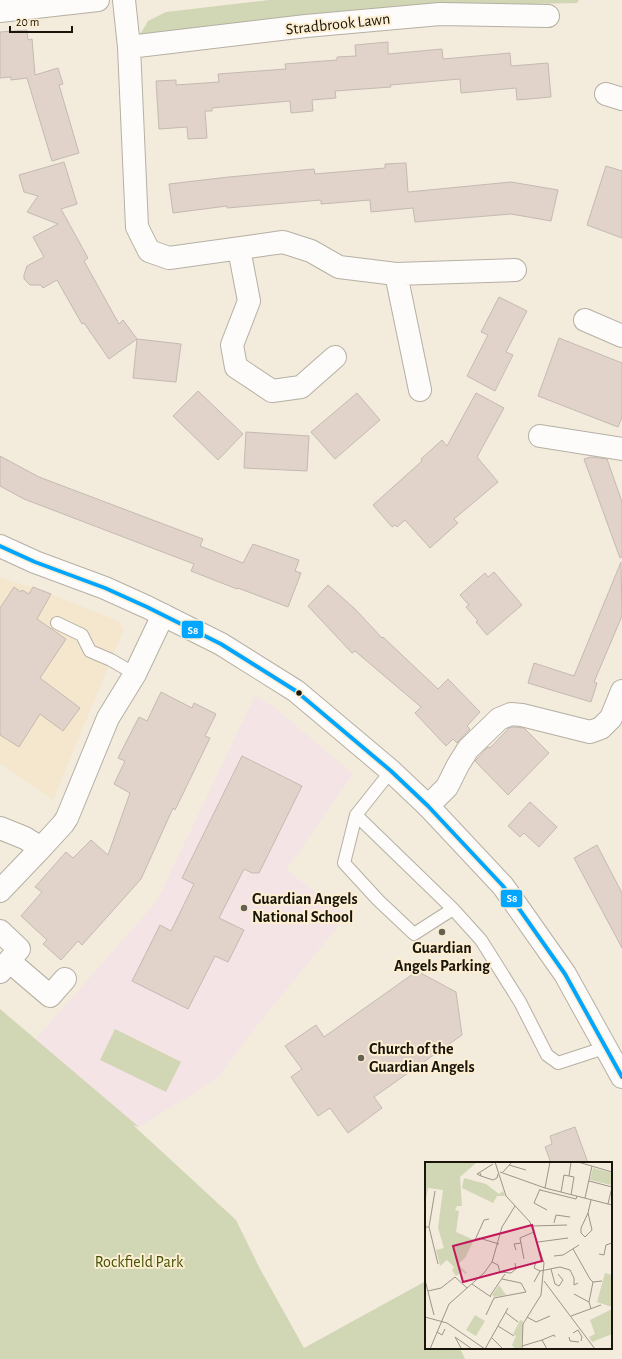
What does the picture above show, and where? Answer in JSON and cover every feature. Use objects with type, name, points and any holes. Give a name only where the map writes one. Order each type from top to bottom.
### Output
[{"type":"street","points":[[8,6],[98,0]]},
{"type":"street","points":[[124,0],[129,46],[137,227],[149,251],[169,258],[283,242],[311,251],[339,267],[396,274],[515,270]]},
{"type":"street","name":"Stradbrook Lawn","points":[[129,46],[306,26],[440,14],[548,16]]},
{"type":"street","points":[[239,249],[249,301],[232,345],[236,367],[272,391],[301,387],[335,357]]},
{"type":"street","points":[[396,274],[420,390]]},
{"type":"street","points":[[585,320],[622,336]]},
{"type":"street","points":[[540,436],[622,449]]},
{"type":"street","points":[[0,546],[35,562],[105,588],[221,644],[296,691],[391,771],[428,806],[503,886],[565,974],[622,1077]]},
{"type":"street","points":[[0,891],[67,818],[108,718],[135,674],[163,615]]},
{"type":"street","points":[[428,806],[447,786],[468,749],[499,719],[511,714],[522,715],[590,732],[601,728],[612,718],[622,691]]},
{"type":"street","points":[[0,828],[25,838],[41,848]]},
{"type":"street","points":[[0,931],[19,949],[4,966],[50,996],[65,979]]},
{"type":"lane","points":[[57,623],[82,635],[90,651],[111,660],[135,674]]},
{"type":"lane","points":[[391,771],[356,815],[344,863],[378,900],[414,934],[453,909]]},
{"type":"lane","points":[[356,815],[453,909],[481,940],[520,1002],[547,1055],[558,1063],[606,1048]]},
{"type":"shaded area","points":[[0,577],[51,594],[120,622],[124,629],[53,800],[0,763]]},
{"type":"shaded area","name":"Guardian Angels National School","points":[[255,696],[275,708],[353,774],[286,870],[347,915],[255,1028],[217,1078],[139,1127],[35,1040],[157,901]]},
{"type":"green space","points":[[270,0],[579,0],[577,3],[434,6],[139,36],[148,21],[166,12]]},
{"type":"green space","name":"Rockfield Park","points":[[0,1009],[139,1127],[133,1125],[236,1220],[259,1267],[304,1348],[425,1282],[425,1349],[460,1349],[465,1359],[0,1359]]},
{"type":"green space","points":[[115,1029],[181,1062],[166,1092],[100,1060]]},
{"type":"building","points":[[27,30],[28,40],[32,39],[35,75],[58,68],[63,84],[59,85],[79,153],[52,161],[27,78],[11,80],[11,77],[0,78],[0,32]]},
{"type":"building","points":[[388,42],[388,54],[442,49],[443,59],[510,53],[511,66],[548,63],[551,97],[517,100],[516,88],[461,93],[460,79],[390,85],[391,87],[335,91],[336,98],[312,100],[313,111],[291,113],[290,101],[212,108],[212,111],[205,111],[207,138],[188,139],[187,127],[159,129],[156,81],[176,80],[176,85],[219,82],[218,74],[286,69],[285,64],[337,60],[337,57],[356,56],[355,45]]},
{"type":"building","points":[[64,162],[77,204],[61,209],[88,258],[84,261],[119,324],[123,320],[137,339],[109,359],[84,323],[82,324],[57,280],[43,288],[41,285],[30,285],[24,279],[27,266],[44,257],[33,237],[58,224],[27,212],[38,196],[24,192],[19,175]]},
{"type":"building","points":[[406,163],[408,192],[511,182],[558,190],[551,221],[511,214],[415,222],[413,208],[371,212],[370,200],[321,204],[321,200],[227,208],[227,206],[173,213],[169,184],[314,169],[315,174],[385,168],[385,164]]},
{"type":"building","points":[[606,166],[622,171],[622,238],[587,225]]},
{"type":"building","points":[[499,297],[527,311],[506,352],[513,355],[495,391],[467,376],[488,335],[481,332]]},
{"type":"building","points":[[559,338],[622,363],[622,417],[618,427],[538,396]]},
{"type":"building","points":[[137,339],[181,344],[176,382],[133,378]]},
{"type":"building","points":[[198,391],[243,434],[218,460],[173,416]]},
{"type":"building","points":[[357,393],[380,420],[335,459],[311,432]]},
{"type":"building","points":[[476,393],[504,408],[477,457],[498,482],[454,519],[458,523],[430,548],[405,520],[397,527],[395,525],[392,527],[373,505],[422,461],[421,459],[442,440],[447,446]]},
{"type":"building","points":[[246,432],[309,436],[307,471],[244,468]]},
{"type":"building","points":[[0,456],[39,477],[203,539],[200,546],[243,563],[253,544],[299,560],[295,571],[301,573],[288,607],[191,571],[194,564],[24,499],[0,486]]},
{"type":"building","points":[[591,457],[607,459],[622,502],[622,557],[620,558],[584,459]]},
{"type":"building","points":[[621,562],[622,616],[594,682],[597,683],[591,702],[528,683],[534,663],[574,676]]},
{"type":"building","points":[[494,572],[522,605],[487,635],[466,607],[469,605],[460,595],[485,573],[488,577]]},
{"type":"building","points":[[328,585],[355,609],[382,638],[383,637],[438,689],[448,679],[480,712],[467,726],[470,729],[457,743],[453,739],[446,746],[415,713],[421,707],[355,651],[352,653],[308,606]]},
{"type":"building","points":[[14,587],[21,592],[22,590],[29,594],[33,587],[51,594],[37,619],[66,639],[40,678],[80,708],[63,731],[40,714],[19,747],[0,735],[0,608]]},
{"type":"building","points":[[161,692],[192,708],[194,703],[216,714],[205,736],[210,738],[175,810],[173,808],[141,879],[82,945],[78,941],[61,960],[43,944],[47,940],[21,916],[42,892],[35,887],[66,852],[73,858],[91,840],[108,855],[130,793],[114,784],[125,761],[118,758],[139,717],[147,721]]},
{"type":"building","points":[[509,728],[524,728],[549,753],[508,795],[475,761]]},
{"type":"building","points":[[242,756],[302,786],[259,873],[252,873],[244,869],[219,918],[244,930],[228,962],[215,956],[188,1009],[132,981],[160,925],[171,931],[194,884],[182,878]]},
{"type":"building","points":[[530,802],[557,827],[539,847],[524,833],[520,837],[508,826]]},
{"type":"building","points":[[597,845],[622,893],[622,948],[574,858]]},
{"type":"building","name":"Church of the Guardian Angels","points":[[417,971],[456,992],[462,1035],[374,1097],[382,1108],[348,1133],[330,1108],[318,1116],[291,1077],[302,1069],[285,1046],[316,1025],[324,1037]]},
{"type":"building","points":[[575,1127],[588,1162],[551,1162],[545,1147],[552,1144],[550,1136]]},
{"type":"transit line","name":"S8","points":[[0,546],[35,562],[105,588],[221,644],[296,691],[391,771],[428,806],[503,886],[565,974],[622,1077]]},
{"type":"place","name":"Guardian Angels National School","points":[[244,908]]},
{"type":"place","name":"Guardian Angels Parking","points":[[442,932]]},
{"type":"place","name":"Church of the Guardian Angels","points":[[361,1058]]}]
